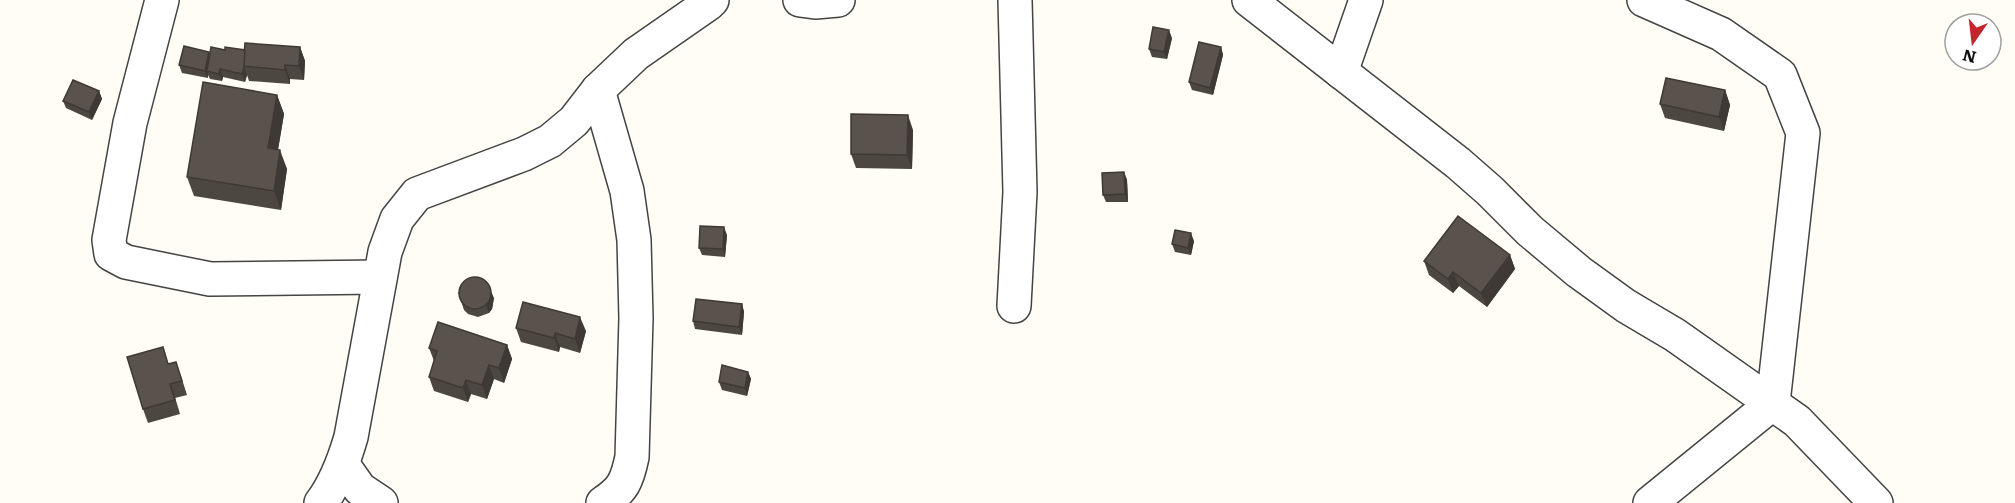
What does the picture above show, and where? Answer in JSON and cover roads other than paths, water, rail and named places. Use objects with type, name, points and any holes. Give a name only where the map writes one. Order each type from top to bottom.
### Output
[{"type":"street","points":[[162,0],[130,123],[109,240],[111,254],[126,262],[210,279],[380,277]]},
{"type":"street","points":[[321,503],[343,465],[351,437],[385,252],[397,219],[417,194],[524,154],[550,141],[574,121],[598,90],[636,54],[712,0]]},
{"type":"street","points":[[800,0],[815,2],[838,0]]},
{"type":"street","points":[[1014,306],[1020,192],[1015,0]]},
{"type":"street","points":[[1249,0],[1458,163],[1530,231],[1579,272],[1626,306],[1675,335],[1797,421],[1875,503]]},
{"type":"street","points":[[1341,72],[1366,0]]},
{"type":"street","points":[[1644,0],[1721,34],[1780,75],[1803,133],[1773,403],[1650,503]]},
{"type":"street","points":[[598,90],[627,191],[634,240],[636,318],[632,457],[628,477],[618,493],[603,503]]},
{"type":"street","points":[[343,465],[360,489],[381,503]]}]
